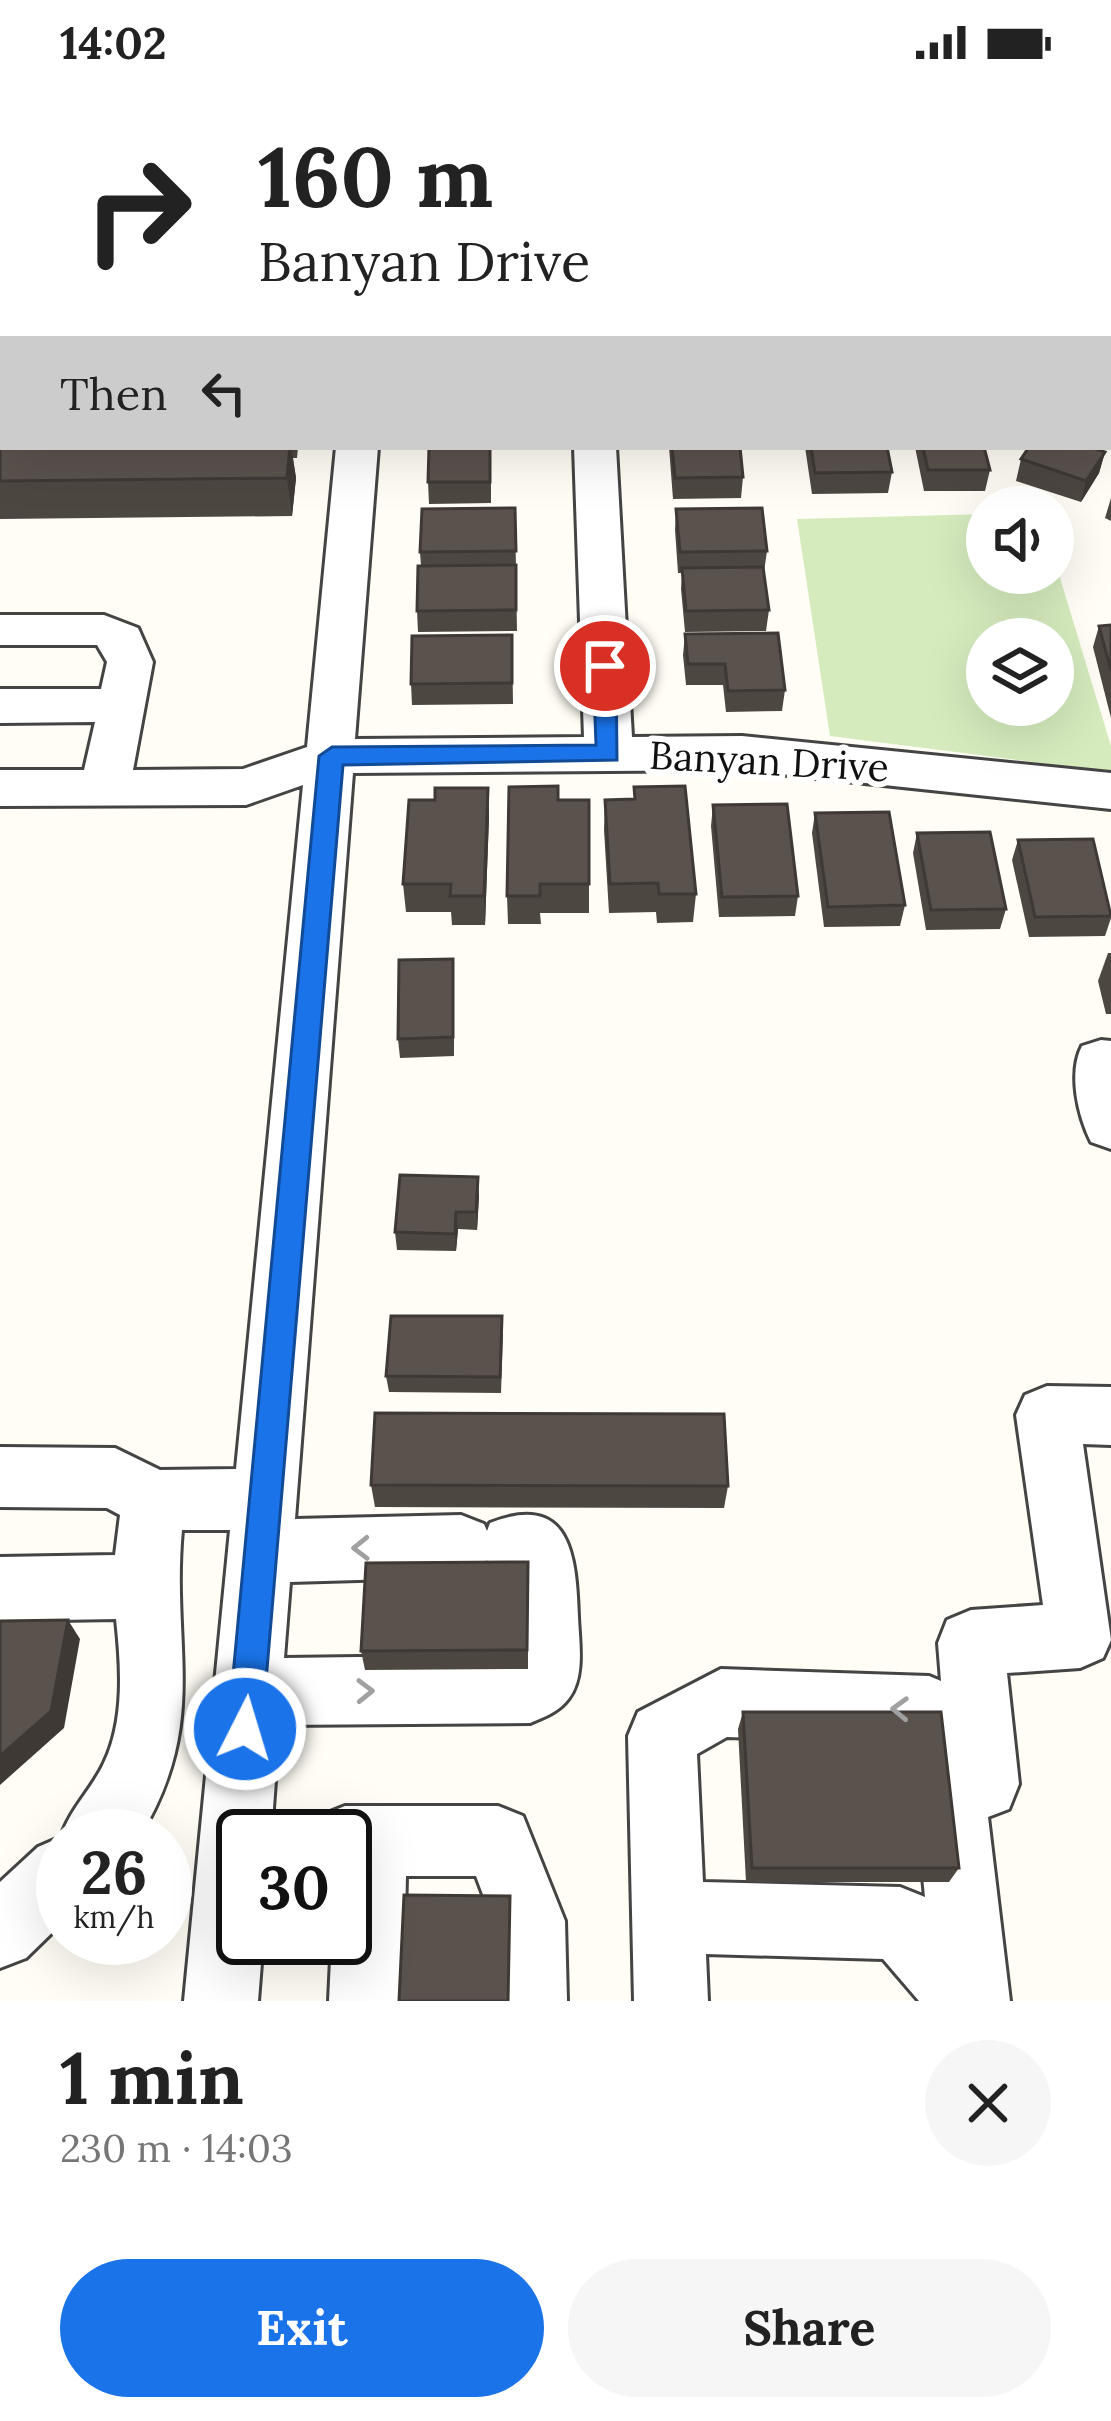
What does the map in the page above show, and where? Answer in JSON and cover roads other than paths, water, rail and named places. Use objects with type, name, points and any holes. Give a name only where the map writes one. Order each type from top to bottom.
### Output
[{"type":"street","points":[[241,1809],[357,450]]},
{"type":"street","points":[[596,450],[609,754]]},
{"type":"street","points":[[0,630],[104,630],[122,639],[130,662],[105,788]]},
{"type":"street","points":[[0,706],[122,705]]},
{"type":"street","name":"Banyan Drive","points":[[0,788],[245,787],[332,756],[609,754],[818,757],[1111,791]]},
{"type":"street","points":[[1111,1063],[1101,1062],[1111,1126]]},
{"type":"street","points":[[1010,2001],[994,1894],[971,1643],[1080,1635],[1046,1415],[1111,1415]]},
{"type":"street","points":[[0,1477],[115,1478],[153,1500],[263,1525],[487,1546],[530,1545],[544,1557],[546,1674],[530,1689],[248,1692]]},
{"type":"street","points":[[116,1809],[138,1780],[152,1701],[154,1641],[144,1587],[153,1500]]},
{"type":"street","points":[[0,1589],[144,1587]]},
{"type":"street","points":[[671,2001],[662,1736],[721,1703],[929,1710],[942,1724],[970,2001]]},
{"type":"street","points":[[372,1840],[499,1841],[529,1921],[530,2001]]},
{"type":"street","points":[[0,1932],[36,1898]]},
{"type":"street","points":[[668,1917],[900,1923],[970,2001]]},
{"type":"street","points":[[221,2001],[225,1965]]},
{"type":"street","points":[[364,1965],[366,2001]]}]
